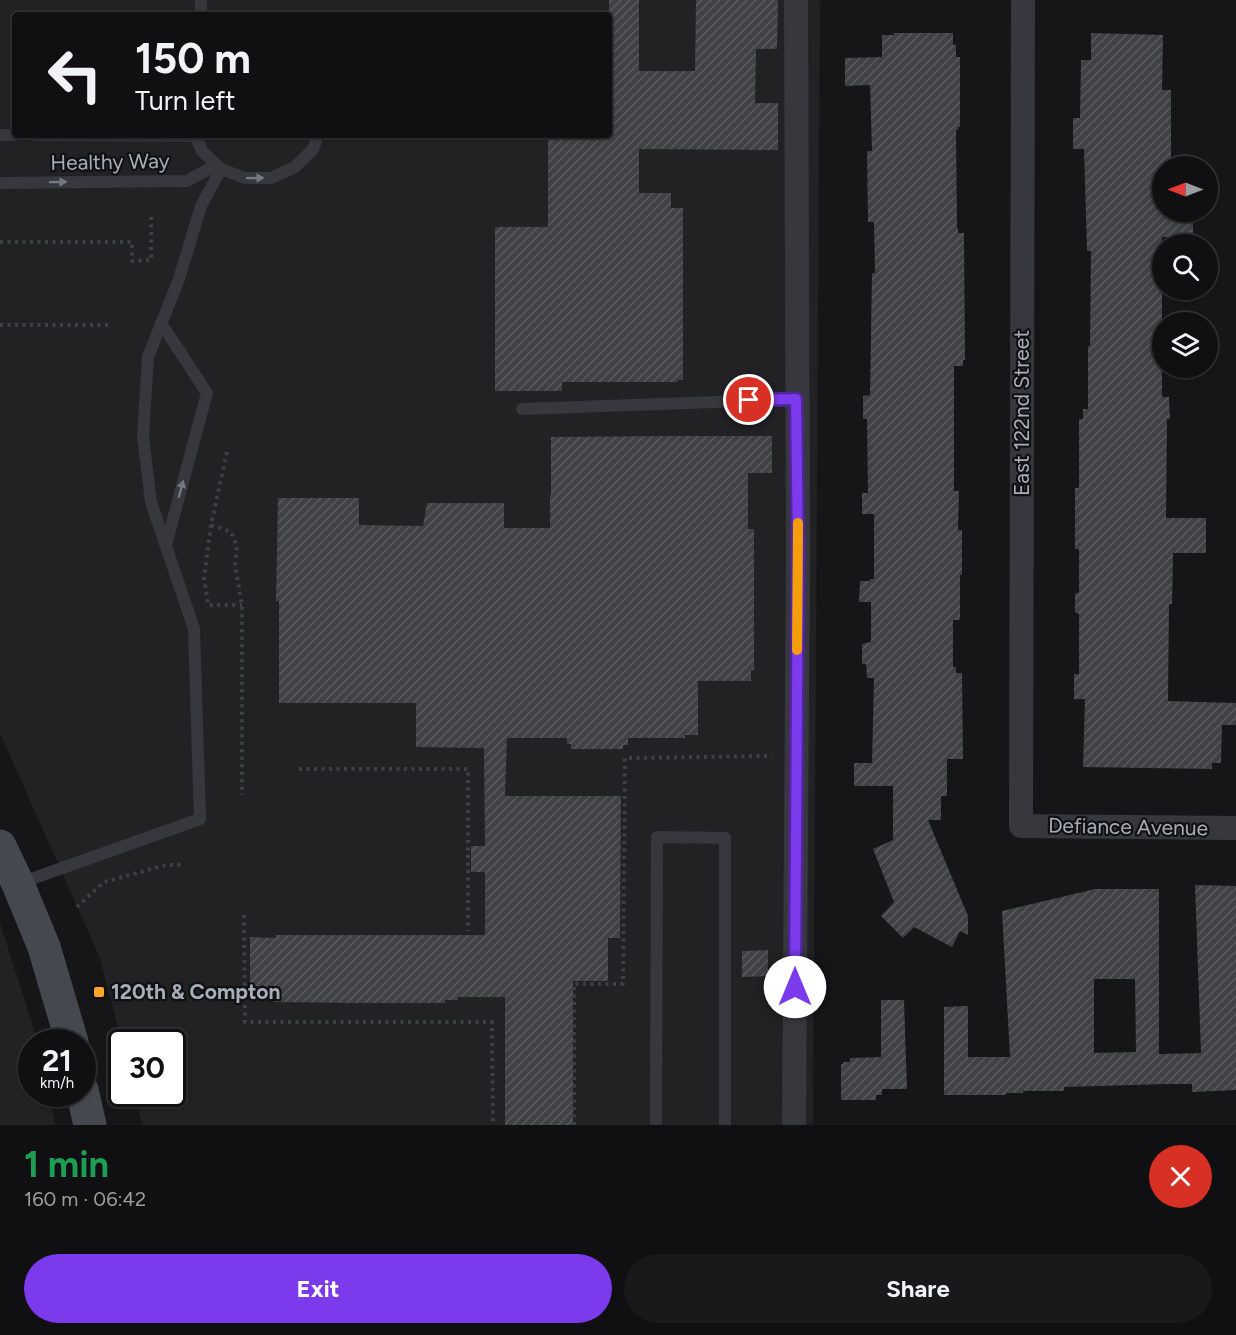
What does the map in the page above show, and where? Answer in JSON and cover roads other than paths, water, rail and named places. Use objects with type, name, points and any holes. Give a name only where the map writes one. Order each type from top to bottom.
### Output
[{"type":"street","points":[[794,1125],[798,552],[796,0]]},
{"type":"street","name":"East 122nd Street","points":[[1021,826],[1023,0]]},
{"type":"street","name":"Defiance Avenue","points":[[1021,826],[1236,828]]},
{"type":"street","points":[[0,846],[44,947],[68,1029]]},
{"type":"street","points":[[86,1107],[90,1125]]},
{"type":"lane","points":[[196,138],[202,151],[219,167],[245,178],[271,178],[295,167],[313,148],[317,138]]},
{"type":"lane","points":[[18,884],[200,819],[194,629],[151,502],[142,437],[148,357],[179,279],[201,206],[219,167]]},
{"type":"lane","name":"Healthy Way","points":[[0,183],[187,180],[219,167]]},
{"type":"lane","points":[[161,323],[207,393],[165,546]]},
{"type":"lane","points":[[522,408],[796,399]]},
{"type":"lane","points":[[656,1125],[657,837],[725,838],[725,1125]]},
{"type":"place","name":"120th & Compton","points":[[99,992]]}]
